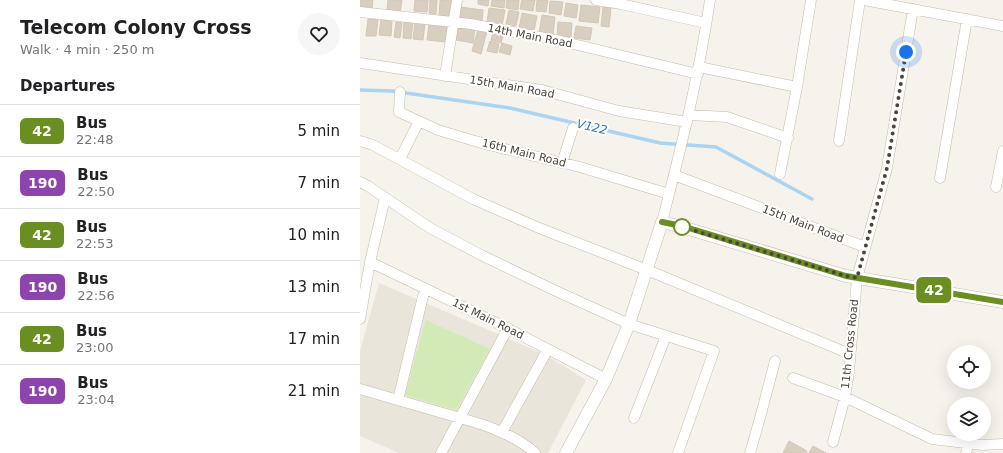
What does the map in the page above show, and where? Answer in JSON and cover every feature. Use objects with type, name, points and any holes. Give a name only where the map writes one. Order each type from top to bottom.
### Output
[{"type":"street","points":[[446,76],[457,0]]},
{"type":"street","points":[[596,0],[621,4],[706,23]]},
{"type":"street","points":[[566,453],[606,379],[629,324],[647,270],[662,222],[688,119],[710,0]]},
{"type":"street","points":[[780,174],[788,138],[811,0]]},
{"type":"street","points":[[839,141],[860,0]]},
{"type":"street","points":[[864,0],[1003,26]]},
{"type":"street","name":"11th Cross Road","points":[[833,442],[845,397],[857,278],[887,168],[913,9]]},
{"type":"street","name":"14th Main Road","points":[[360,12],[471,24],[562,41],[698,70],[797,87]]},
{"type":"street","points":[[940,178],[967,19]]},
{"type":"street","name":"15th Main Road","points":[[360,63],[542,90],[619,111],[688,119],[727,117],[788,138]]},
{"type":"street","name":"16th Main Road","points":[[400,92],[400,112],[438,130],[485,144],[562,163],[669,194]]},
{"type":"street","points":[[400,159],[419,121]]},
{"type":"street","points":[[562,163],[573,128]]},
{"type":"street","points":[[360,141],[373,145],[480,202],[539,228],[647,270],[850,354]]},
{"type":"street","points":[[996,187],[1003,151]]},
{"type":"street","name":"15th Main Road","points":[[674,175],[865,247]]},
{"type":"street","points":[[360,182],[430,228],[494,261],[629,324],[714,351],[678,453]]},
{"type":"street","points":[[360,319],[370,262],[385,198]]},
{"type":"street","points":[[662,222],[682,226],[846,276],[1003,302]]},
{"type":"street","name":"1st Main Road","points":[[370,262],[508,328],[606,379]]},
{"type":"street","points":[[398,400],[425,288]]},
{"type":"street","points":[[441,453],[508,328]]},
{"type":"street","points":[[634,418],[666,336]]},
{"type":"street","points":[[502,432],[548,349]]},
{"type":"street","points":[[750,453],[775,361]]},
{"type":"street","points":[[793,378],[845,397],[932,439],[967,448],[982,445],[1003,444]]},
{"type":"street","points":[[360,389],[502,432],[535,453]]},
{"type":"shaded area","points":[[379,283],[544,354],[586,380],[548,453],[399,453],[360,436],[360,351]]},
{"type":"green space","points":[[426,320],[490,349],[456,410],[405,395]]},
{"type":"building","points":[[360,0],[373,0],[372,10],[360,8]]},
{"type":"building","points":[[388,0],[402,0],[400,13],[387,10]]},
{"type":"building","points":[[415,0],[428,0],[427,12],[414,11]]},
{"type":"building","points":[[430,0],[437,0],[436,14],[429,13]]},
{"type":"building","points":[[440,0],[451,0],[449,17],[439,15]]},
{"type":"building","points":[[478,0],[489,0],[488,6],[478,4]]},
{"type":"building","points":[[492,0],[505,0],[504,8],[491,6]]},
{"type":"building","points":[[507,0],[519,0],[518,10],[506,8]]},
{"type":"building","points":[[522,0],[535,0],[533,11],[520,9]]},
{"type":"building","points":[[537,0],[548,0],[546,12],[536,11]]},
{"type":"building","points":[[550,1],[563,2],[561,15],[549,13]]},
{"type":"building","points":[[566,3],[578,5],[576,18],[564,16]]},
{"type":"building","points":[[581,5],[600,7],[598,23],[579,21]]},
{"type":"building","points":[[460,7],[483,10],[482,22],[458,19]]},
{"type":"building","points":[[603,7],[611,8],[609,27],[601,26]]},
{"type":"building","points":[[489,8],[505,10],[502,26],[487,23]]},
{"type":"building","points":[[509,10],[519,12],[516,26],[506,24]]},
{"type":"building","points":[[522,13],[537,16],[534,31],[519,29]]},
{"type":"building","points":[[542,15],[555,17],[553,36],[539,33]]},
{"type":"building","points":[[368,19],[378,20],[376,36],[366,36]]},
{"type":"building","points":[[381,19],[392,20],[391,36],[379,35]]},
{"type":"building","points":[[404,21],[413,22],[411,39],[403,38]]},
{"type":"building","points":[[396,22],[402,23],[400,38],[394,37]]},
{"type":"building","points":[[415,22],[425,23],[423,40],[413,39]]},
{"type":"building","points":[[558,22],[572,23],[571,38],[557,37]]},
{"type":"building","points":[[429,24],[449,26],[447,42],[427,40]]},
{"type":"building","points":[[458,26],[475,28],[473,43],[456,40]]},
{"type":"building","points":[[576,26],[592,28],[590,40],[574,38]]},
{"type":"building","points":[[478,29],[487,31],[481,54],[472,51]]},
{"type":"building","points":[[493,33],[503,36],[501,43],[491,40]]},
{"type":"building","points":[[490,41],[499,44],[497,53],[487,51]]},
{"type":"building","points":[[502,43],[512,46],[510,55],[499,52]]},
{"type":"building","points":[[789,441],[807,451],[806,453],[783,453]]},
{"type":"building","points":[[813,446],[826,453],[809,453]]},
{"type":"waterway","name":"V122","points":[[360,90],[392,91],[510,108],[660,143],[716,147],[812,199]]},
{"type":"bus line","name":"42","points":[[662,222],[682,226],[846,276],[1003,302]]},
{"type":"route","points":[[682,227],[857,278],[887,168],[906,52]]}]
